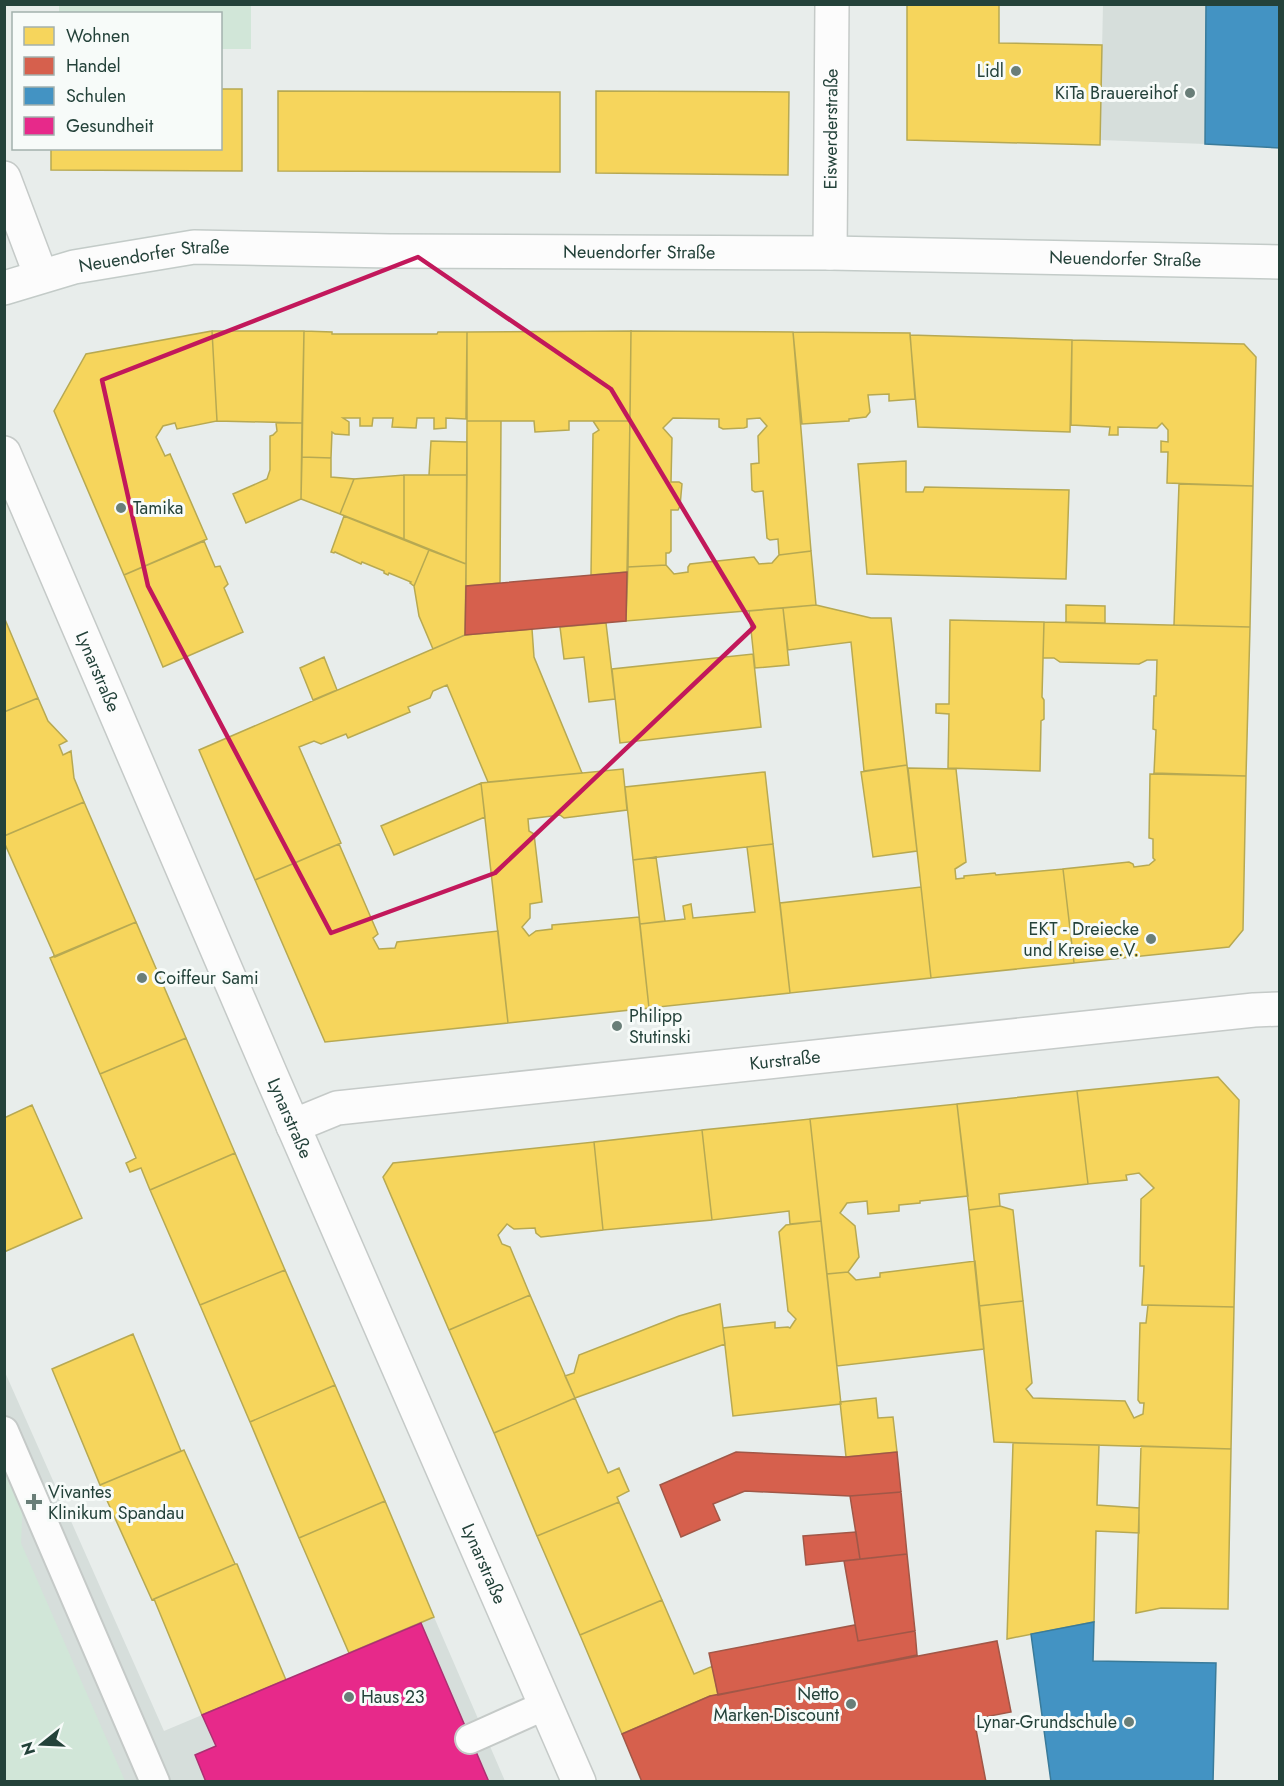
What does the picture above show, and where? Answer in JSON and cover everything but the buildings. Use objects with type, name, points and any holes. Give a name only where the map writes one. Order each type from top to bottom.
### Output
[{"type":"street","name":"Eiswerderstraße","points":[[831,253],[832,4]]},
{"type":"street","points":[[4,178],[41,276]]},
{"type":"street","name":"Neuendorfer Straße","points":[[4,288],[41,276],[107,260],[194,247],[390,251],[831,253],[1280,262]]},
{"type":"street","name":"Lynarstraße","points":[[4,453],[579,1782]]},
{"type":"street","name":"Kurstraße","points":[[293,1125],[337,1108],[1280,1009]]},
{"type":"lane","points":[[4,1431],[155,1782]]},
{"type":"lane","points":[[470,1738],[546,1705]]},
{"type":"highlighted area","points":[[418,257],[611,389],[754,627],[495,873],[331,933],[148,586],[102,380]]},
{"type":"shaded area","name":"KiTa Brauereihof","points":[[1103,5],[1279,5],[1279,148],[1100,140]]},
{"type":"shaded area","name":"Vivantes Klinikum Spandau","points":[[4,1370],[164,1731],[434,1617],[505,1781],[5,1781]]},
{"type":"green space","points":[[59,5],[251,5],[251,49],[222,49],[222,12],[59,12]]},
{"type":"green space","points":[[4,1459],[23,1500],[21,1543],[125,1781],[5,1781]]},
{"type":"place","name":"Lidl","points":[[1016,71]]},
{"type":"place","name":"KiTa Brauereihof","points":[[1190,93]]},
{"type":"place","name":"Tamika","points":[[121,508]]},
{"type":"place","name":"EKT - Dreiecke und Kreise e.V.","points":[[1151,939]]},
{"type":"place","name":"Coiffeur Sami","points":[[142,978]]},
{"type":"place","name":"Philipp Stutinski","points":[[617,1026]]},
{"type":"place","name":"Vivantes Klinikum Spandau","points":[[34,1502]]},
{"type":"place","name":"Haus 23","points":[[349,1697]]},
{"type":"place","name":"Netto Marken-Discount","points":[[851,1704]]},
{"type":"place","name":"Lynar-Grundschule","points":[[1129,1722]]}]
